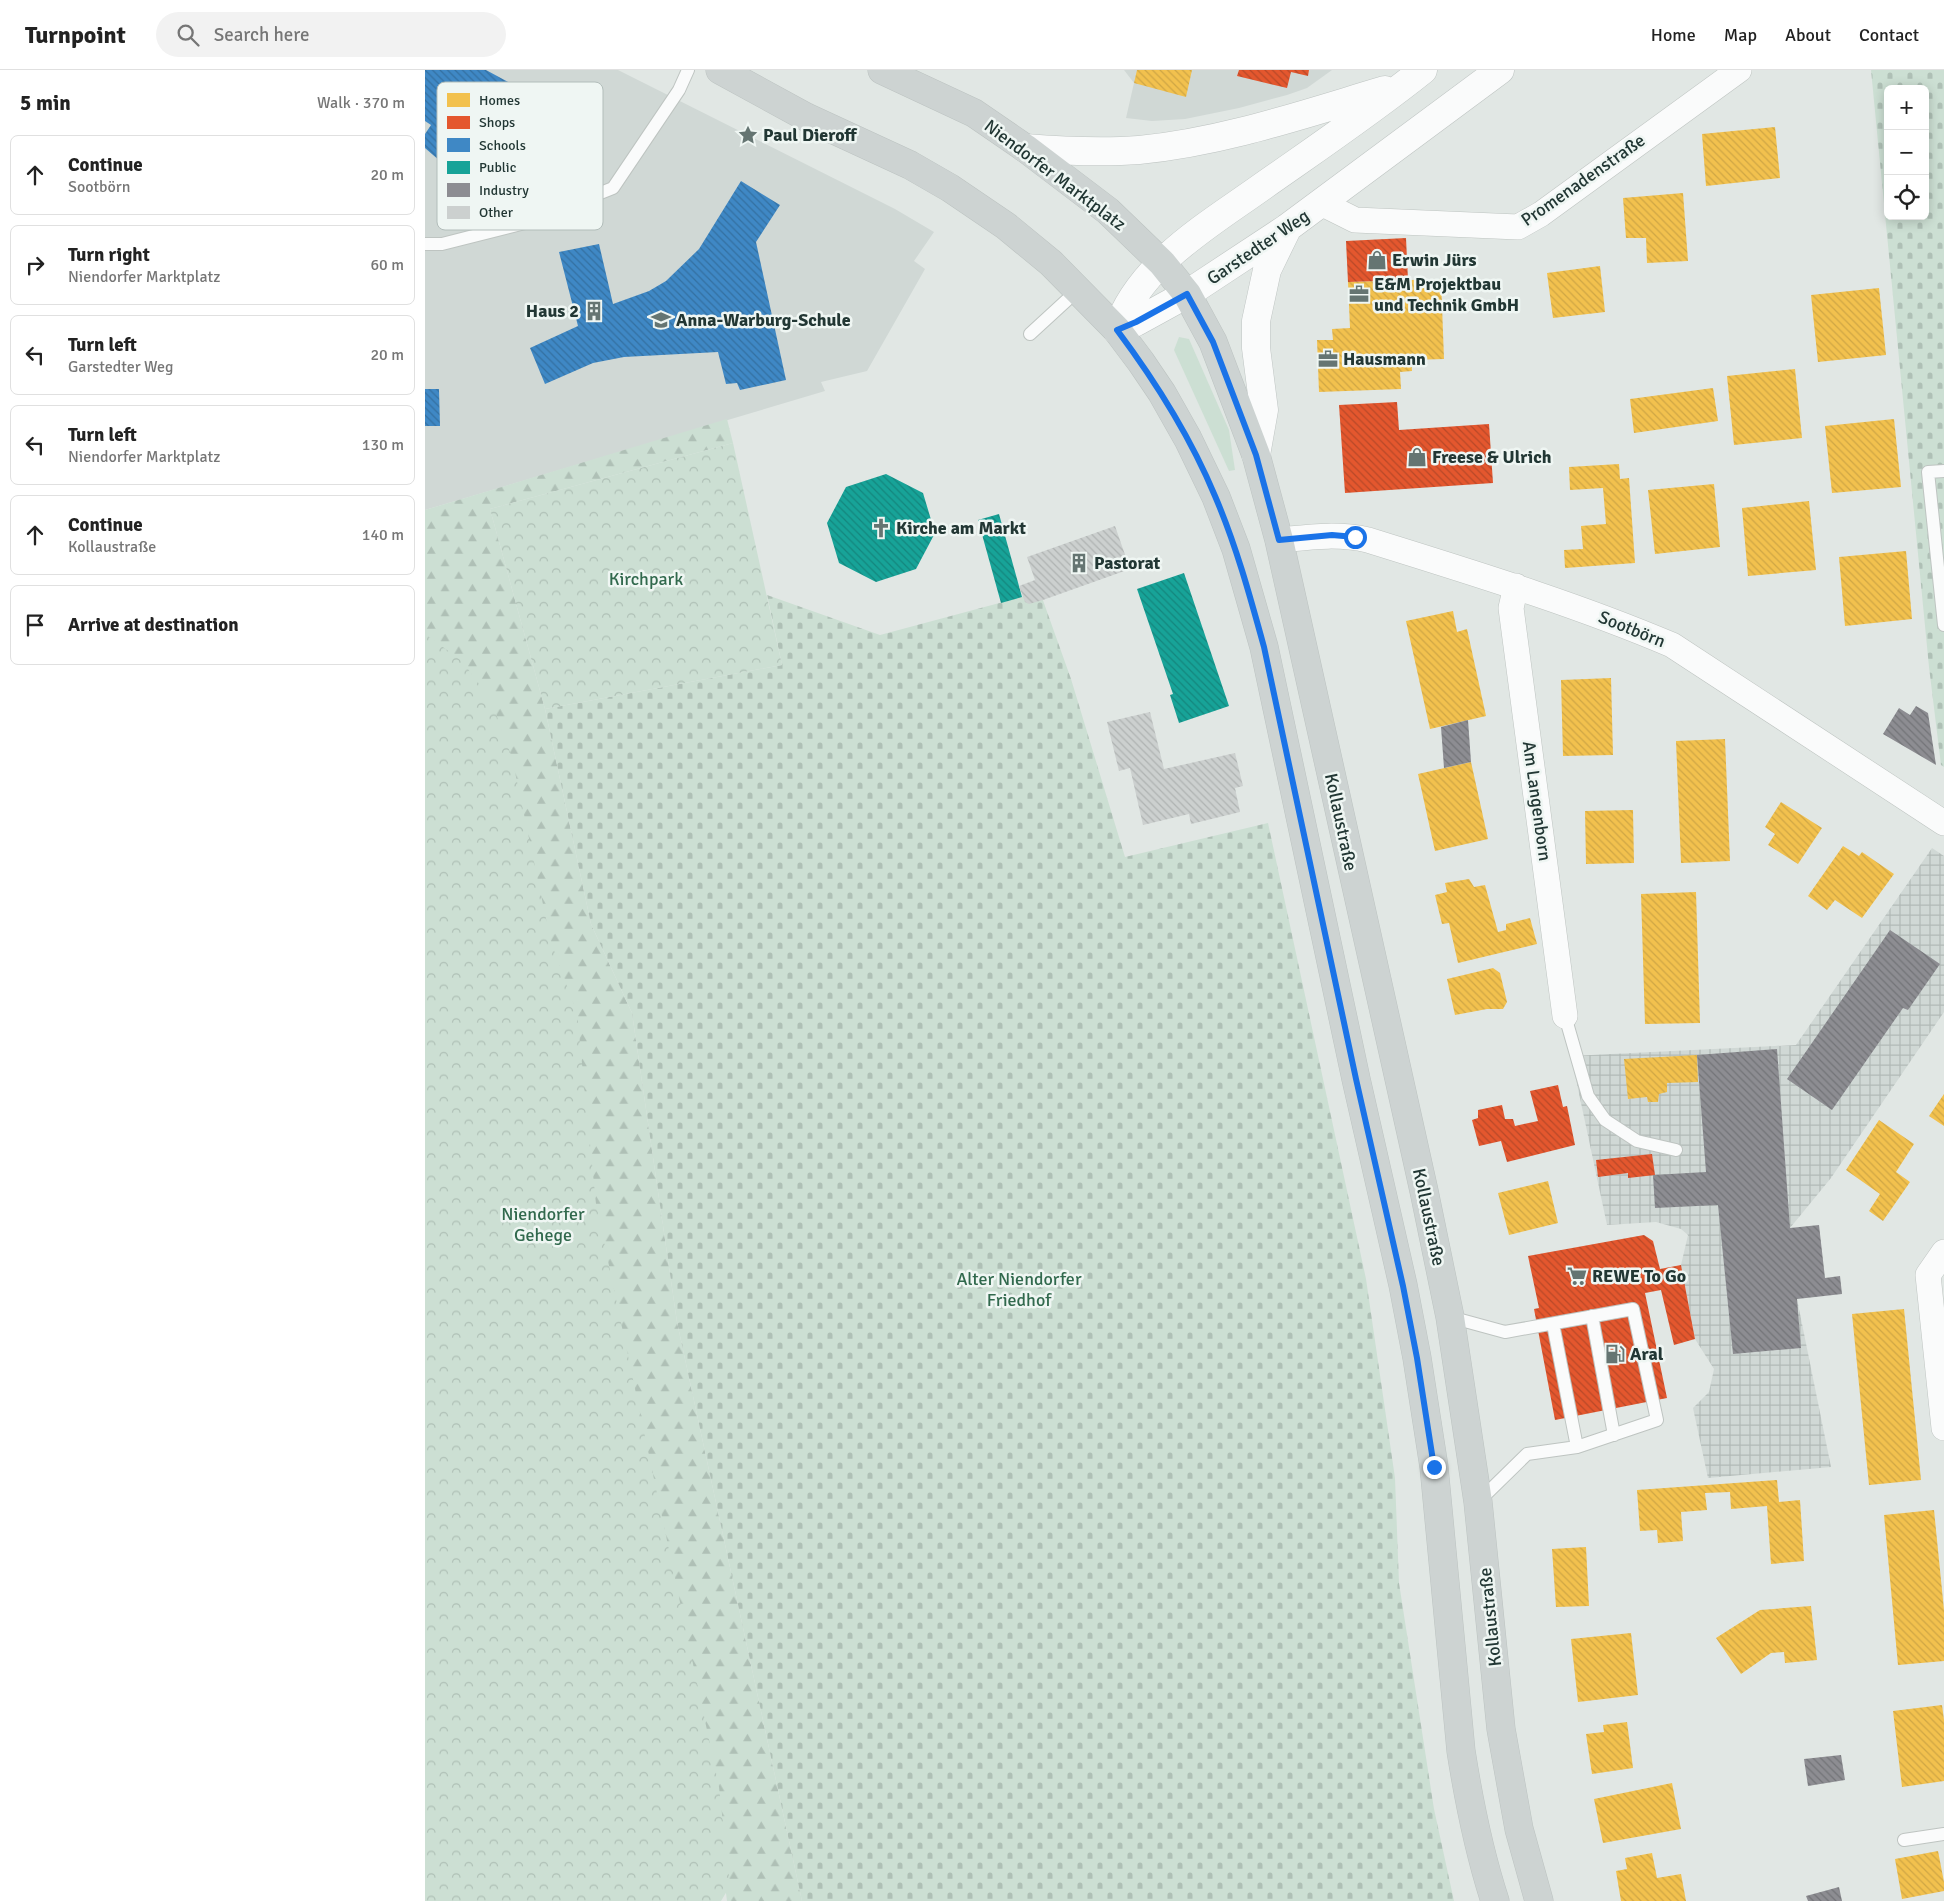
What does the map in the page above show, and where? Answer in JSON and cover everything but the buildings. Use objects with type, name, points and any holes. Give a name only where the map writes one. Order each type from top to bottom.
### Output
[{"type":"main road","points":[[720,70],[806,117],[910,165],[979,206],[1028,243],[1079,290],[1117,330],[1162,393],[1216,497],[1236,549],[1264,647],[1356,1079],[1403,1286],[1417,1358],[1434,1467],[1461,1751],[1478,1844],[1495,1901]]},
{"type":"main road","name":"Niendorfer Marktplatz","points":[[885,70],[973,113],[1025,148],[1108,211],[1162,263],[1187,294],[1213,342],[1256,455],[1279,540]]},
{"type":"main road","name":"Garstedter Weg","points":[[1117,330],[1136,322],[1187,294],[1287,228],[1500,70]]},
{"type":"main road","points":[[1117,330],[1131,299],[1147,277],[1193,236],[1414,77]]},
{"type":"main road","points":[[1025,148],[1081,152],[1138,150],[1187,143],[1244,131],[1414,77]]},
{"type":"main road","points":[[1256,455],[1264,410],[1256,348],[1256,321],[1267,270],[1287,228]]},
{"type":"main road","name":"Kollaustraße","points":[[1279,540],[1424,1191],[1450,1317],[1478,1502],[1501,1728],[1519,1828],[1539,1901]]},
{"type":"street","name":"Promenadenstraße","points":[[1321,203],[1355,220],[1518,227],[1541,214],[1739,70]]},
{"type":"street","name":"Sootbörn","points":[[1279,540],[1332,535],[1355,537],[1516,586],[1623,624],[1672,645],[1944,823]]},
{"type":"street","name":"Am Langenborn","points":[[1516,586],[1511,608],[1565,1016]]},
{"type":"street","points":[[1944,1252],[1928,1275],[1944,1428]]},
{"type":"lane","points":[[603,192],[613,188],[679,90],[688,70]]},
{"type":"lane","points":[[425,244],[442,244],[497,230]]},
{"type":"lane","points":[[1030,334],[1079,290]]},
{"type":"lane","points":[[1944,471],[1928,472],[1944,625]]},
{"type":"lane","points":[[1565,1016],[1588,1096],[1605,1120],[1637,1141],[1677,1150]]},
{"type":"lane","points":[[1450,1317],[1505,1332],[1633,1309],[1657,1420],[1577,1447],[1527,1454],[1478,1502]]},
{"type":"lane","points":[[1592,1316],[1614,1435]]},
{"type":"lane","points":[[1553,1324],[1577,1447]]},
{"type":"lane","points":[[1904,1840],[1944,1834]]},
{"type":"shaded area","name":"Anna-Warburg-Schule","points":[[425,70],[618,70],[895,209],[934,232],[914,261],[925,269],[867,371],[821,382],[825,391],[425,510]]},
{"type":"shaded area","points":[[1124,70],[1332,70],[1307,88],[1287,95],[1239,108],[1185,119],[1152,121],[1126,118],[1134,83]]},
{"type":"shaded area","points":[[1932,848],[1944,856],[1944,1012],[1831,1178],[1790,1228],[1797,1299],[1831,1467],[1708,1478],[1693,1408],[1709,1392],[1714,1369],[1695,1339],[1681,1265],[1688,1235],[1681,1229],[1656,1222],[1607,1225],[1571,1056],[1796,1045]]},
{"type":"green space","points":[[1871,70],[1944,70],[1944,767],[1941,765],[1929,667],[1886,220],[1929,220],[1929,85],[1884,85],[1884,204]]},
{"type":"green space","points":[[1179,337],[1189,339],[1229,430],[1235,470],[1229,471],[1174,350]]},
{"type":"green space","name":"Niendorfer Gehege","points":[[727,419],[733,443],[490,509],[545,709],[591,924],[632,1013],[677,1322],[802,1901],[727,1901],[720,1845],[425,1335],[425,510]]},
{"type":"green space","name":"Kirchpark","points":[[733,443],[782,665],[545,709],[490,509]]},
{"type":"green space","name":"Alter Niendorfer Friedhof","points":[[1040,592],[1071,679],[1125,857],[1268,823],[1366,1279],[1395,1478],[1399,1583],[1434,1809],[1454,1901],[802,1901],[677,1322],[632,1013],[591,924],[545,709],[782,665],[767,595],[880,635]]},
{"type":"green space","points":[[425,634],[462,661],[491,700],[512,758],[551,942],[577,1013],[596,1204],[719,1787],[730,1886],[721,1901],[425,1901]]},
{"type":"place","name":"Paul Dieroff","points":[[748,135]]},
{"type":"place","name":"Erwin Jürs","points":[[1377,260]]},
{"type":"place","name":"E&M Projektbau und Technik GmbH","points":[[1359,294]]},
{"type":"place","name":"Haus 2","points":[[594,311]]},
{"type":"place","name":"Anna-Warburg-Schule","points":[[661,320]]},
{"type":"place","name":"Hausmann","points":[[1328,359]]},
{"type":"place","name":"Freese & Ulrich","points":[[1417,457]]},
{"type":"place","name":"Kirche am Markt","points":[[881,528]]},
{"type":"place","name":"Pastorat","points":[[1079,563]]},
{"type":"place","name":"REWE To Go","points":[[1577,1276]]},
{"type":"place","name":"Aral","points":[[1615,1354]]},
{"type":"route","points":[[1355,537],[1332,535],[1279,540],[1256,455],[1213,342],[1187,294],[1136,322],[1117,330],[1162,393],[1206,474],[1236,549],[1249,592],[1264,647],[1356,1079],[1403,1286],[1417,1358],[1434,1467]]}]
